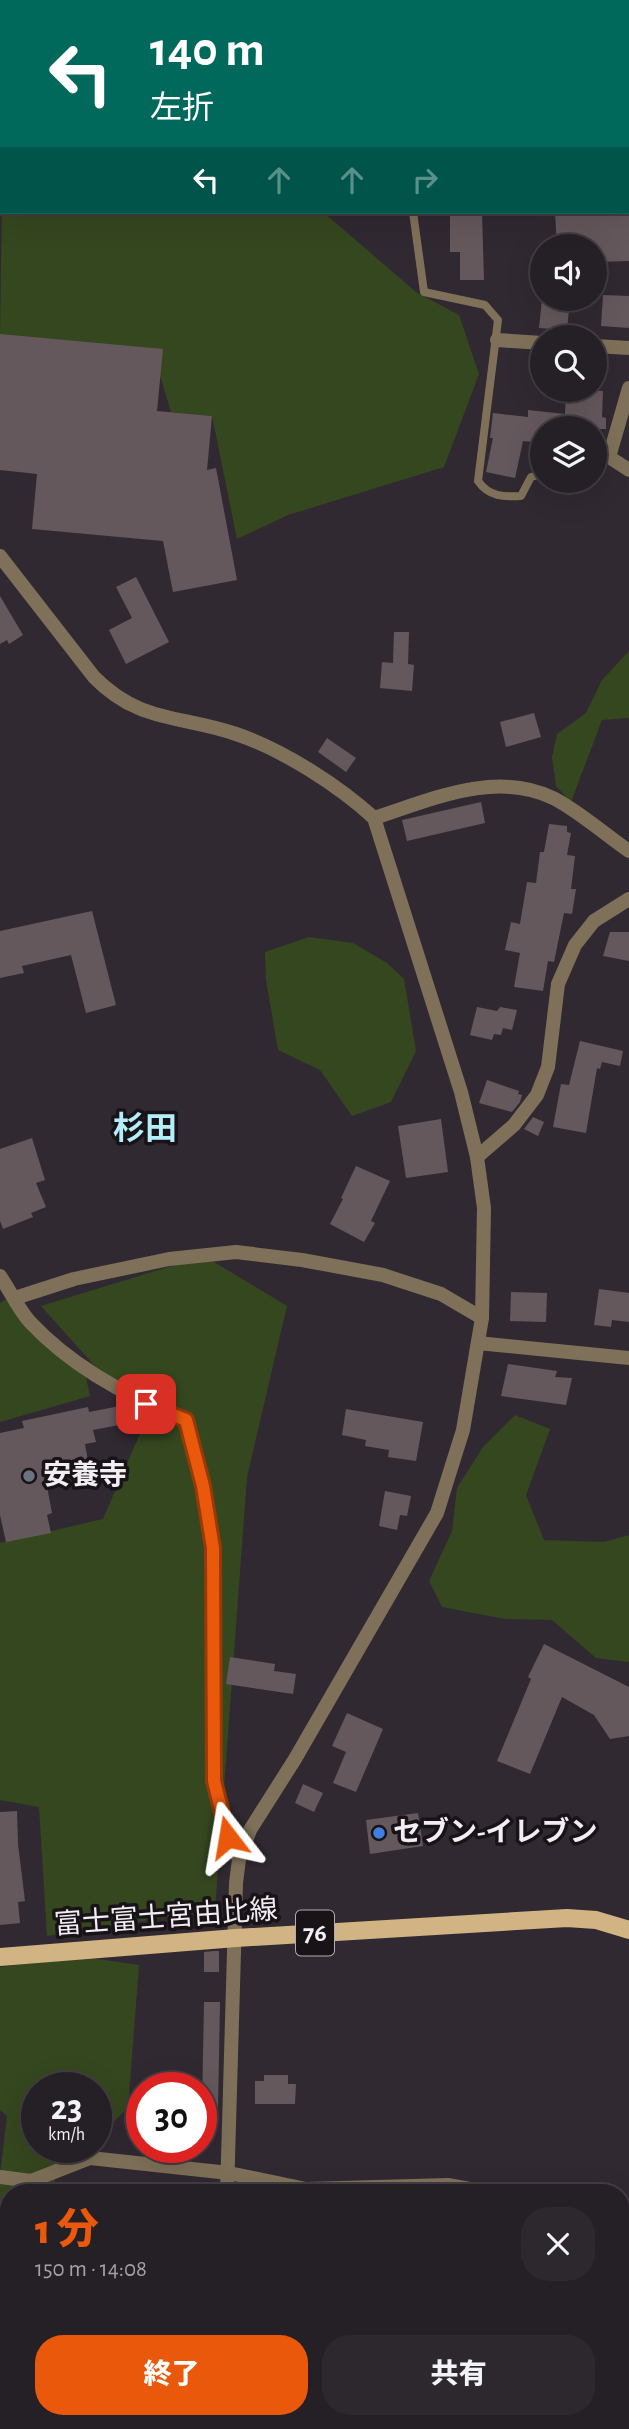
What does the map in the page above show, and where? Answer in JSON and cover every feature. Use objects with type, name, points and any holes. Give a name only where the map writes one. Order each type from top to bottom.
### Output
[{"type":"main road","name":"富士富士宮由比線","points":[[0,1957],[236,1938],[567,1918],[596,1920],[629,1930]]},
{"type":"street","points":[[497,340],[530,342]]},
{"type":"street","points":[[607,347],[629,348]]},
{"type":"street","points":[[629,388],[609,457],[629,470]]},
{"type":"street","points":[[0,556],[94,677],[109,692],[146,713],[227,732],[269,748],[350,796],[374,818],[461,1092],[477,1157],[484,1208],[482,1318],[463,1430],[437,1513],[295,1759],[250,1830],[239,1859],[236,1883],[228,2184]]},
{"type":"street","points":[[374,818],[466,789],[501,786],[554,798],[629,851]]},
{"type":"street","points":[[477,1157],[514,1125],[537,1095],[548,1067],[558,984],[575,945],[594,921],[629,899]]},
{"type":"street","points":[[9,1297],[87,1276],[169,1259],[236,1252],[302,1260],[383,1275],[441,1294],[482,1318]]},
{"type":"street","points":[[0,1276],[9,1297],[64,1355],[146,1404],[186,1420],[203,1486],[213,1548],[214,1781],[228,1837],[239,1859]]},
{"type":"street","points":[[478,1343],[629,1358]]},
{"type":"street","points":[[41,2184],[90,2158],[229,2173],[282,2184]]},
{"type":"street","points":[[0,2177],[24,2184]]},
{"type":"lane","points":[[413,214],[424,292],[485,305],[498,320],[478,481],[484,489],[502,498],[521,496],[530,479]]},
{"type":"lane","points":[[607,459],[611,458]]},
{"type":"green space","points":[[2,214],[325,214],[416,292],[459,315],[479,374],[444,467],[288,515],[237,539],[212,416],[171,412],[152,349],[0,338]]},
{"type":"green space","points":[[629,651],[629,718],[602,720],[571,802],[556,786],[552,757],[557,734],[586,713],[602,680]]},
{"type":"green space","points":[[309,937],[353,943],[387,963],[404,979],[416,1051],[391,1102],[352,1116],[320,1070],[278,1050],[266,980],[265,952]]},
{"type":"green space","points":[[204,1256],[287,1306],[247,1477],[215,1910],[47,1936],[39,1807],[0,1800],[0,1543],[103,1519],[145,1422],[41,1306]]},
{"type":"green space","points":[[13,1295],[85,1373],[90,1396],[0,1422],[0,1303]]},
{"type":"green space","points":[[515,1415],[550,1429],[526,1495],[544,1540],[604,1542],[629,1535],[629,1662],[596,1658],[552,1620],[505,1619],[442,1607],[429,1581],[452,1531],[457,1488],[483,1447]]},
{"type":"green space","points":[[84,1957],[139,1965],[131,2072],[126,2072],[126,2110],[112,2124],[112,2072],[21,2072],[21,2163],[72,2163],[55,2179],[55,2184],[0,2184],[7,2116],[0,2110],[0,1967]]},
{"type":"building","points":[[450,214],[482,214],[484,280],[460,280],[460,252],[450,252]]},
{"type":"building","points":[[555,214],[629,214],[629,261],[607,262],[607,234],[556,234]]},
{"type":"building","points":[[607,295],[629,296],[629,328],[601,325],[602,311],[607,311]]},
{"type":"building","points":[[541,311],[569,311],[567,325],[539,325]]},
{"type":"building","points":[[0,334],[163,349],[157,411],[212,416],[207,470],[216,468],[237,580],[173,592],[163,541],[32,529],[37,474],[0,470]]},
{"type":"building","points":[[566,402],[603,402],[602,416],[530,416],[530,442],[523,441],[515,478],[486,472],[493,438],[490,438],[493,413],[528,417],[528,410],[565,414]]},
{"type":"building","points":[[136,577],[169,642],[126,664],[109,630],[132,618],[116,587]]},
{"type":"building","points":[[0,596],[23,635],[9,644],[7,640],[0,644]]},
{"type":"building","points":[[394,632],[409,632],[408,664],[414,665],[412,691],[380,688],[382,662],[393,663]]},
{"type":"building","points":[[534,713],[541,737],[506,747],[500,722]]},
{"type":"building","points":[[327,738],[356,758],[346,772],[318,752]]},
{"type":"building","points":[[481,802],[485,823],[407,841],[402,820]]},
{"type":"building","points":[[549,824],[567,826],[567,832],[571,833],[567,855],[575,856],[571,889],[576,889],[572,914],[564,913],[554,962],[548,961],[543,991],[514,987],[520,953],[505,950],[511,922],[520,924],[527,882],[536,883],[540,852],[544,852]]},
{"type":"building","points":[[92,911],[116,1005],[86,1013],[71,955],[22,966],[24,973],[0,978],[0,931]]},
{"type":"building","points":[[610,932],[629,932],[629,961],[603,956]]},
{"type":"building","points":[[477,1007],[497,1011],[500,1007],[517,1010],[512,1030],[503,1028],[501,1035],[494,1034],[492,1040],[470,1035]]},
{"type":"building","points":[[580,1041],[623,1051],[620,1066],[602,1062],[600,1069],[597,1068],[586,1133],[553,1127],[561,1084],[569,1085]]},
{"type":"building","points":[[487,1080],[519,1091],[518,1094],[522,1095],[520,1102],[512,1112],[479,1103]]},
{"type":"building","points":[[533,1117],[544,1122],[538,1136],[524,1129]]},
{"type":"building","points":[[441,1119],[448,1172],[406,1178],[398,1126]]},
{"type":"building","points":[[32,1138],[45,1180],[36,1183],[46,1207],[31,1213],[33,1217],[3,1229],[0,1221],[0,1149]]},
{"type":"building","points":[[356,1166],[390,1181],[371,1221],[375,1223],[364,1242],[330,1224]]},
{"type":"building","points":[[599,1289],[629,1293],[629,1322],[612,1320],[611,1327],[594,1325]]},
{"type":"building","points":[[511,1292],[547,1293],[546,1322],[510,1321]]},
{"type":"building","points":[[508,1364],[557,1371],[555,1377],[572,1378],[566,1405],[501,1396]]},
{"type":"building","name":"安養寺","points":[[120,1406],[124,1424],[93,1430],[96,1442],[85,1444],[88,1461],[77,1463],[78,1470],[45,1476],[52,1513],[47,1515],[51,1533],[6,1542],[0,1515],[0,1433],[24,1428],[22,1421],[88,1407],[89,1412]]},
{"type":"building","points":[[346,1409],[423,1422],[416,1461],[388,1457],[389,1450],[365,1446],[366,1440],[342,1435]]},
{"type":"building","points":[[385,1491],[411,1496],[407,1516],[400,1515],[397,1530],[379,1526]]},
{"type":"building","points":[[544,1644],[629,1687],[629,1736],[610,1739],[594,1715],[562,1697],[530,1774],[497,1761],[531,1679],[528,1677]]},
{"type":"building","points":[[230,1657],[275,1664],[274,1671],[296,1674],[293,1694],[226,1684]]},
{"type":"building","points":[[347,1713],[383,1729],[356,1792],[333,1783],[346,1752],[332,1746]]},
{"type":"building","points":[[303,1784],[323,1793],[314,1812],[295,1803]]},
{"type":"building","points":[[17,1811],[25,1901],[18,1902],[20,1923],[0,1925],[0,1812]]},
{"type":"building","points":[[418,1813],[423,1846],[370,1854],[366,1820]]},
{"type":"building","points":[[219,1951],[219,1972],[204,1972],[204,1952]]},
{"type":"building","points":[[204,2002],[220,2002],[218,2109],[217,2072],[203,2072]]},
{"type":"building","points":[[264,2075],[288,2075],[288,2084],[296,2084],[295,2104],[255,2104],[255,2081],[264,2081]]},
{"type":"place","name":"安養寺","points":[[29,1476]]},
{"type":"place","name":"セブン-イレブン","points":[[379,1833]]},
{"type":"district","name":"杉田","points":[[145,1129]]},
{"type":"route","points":[[146,1404],[186,1420],[203,1486],[213,1548],[214,1781],[228,1837]]}]
